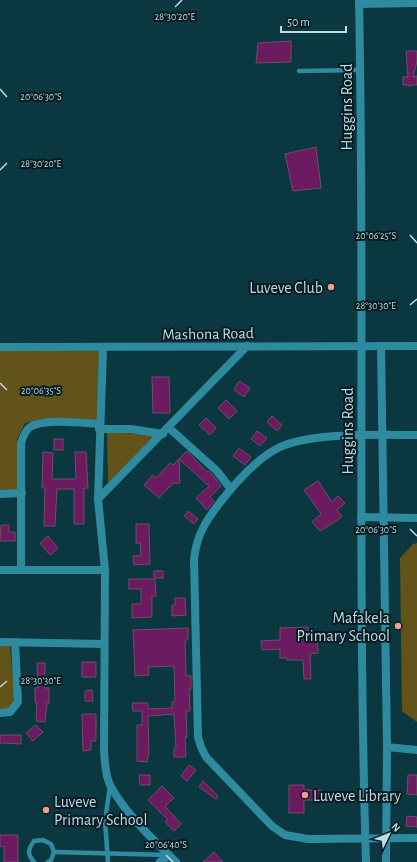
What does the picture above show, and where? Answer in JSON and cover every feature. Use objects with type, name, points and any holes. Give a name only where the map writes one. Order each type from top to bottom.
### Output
[{"type":"street","points":[[359,2],[417,3]]},
{"type":"street","name":"Huggins Road","points":[[359,2],[362,347],[361,517],[366,862]]},
{"type":"street","points":[[98,499],[248,346]]},
{"type":"street","points":[[381,346],[387,747],[386,862]]},
{"type":"street","name":"Mashona Road","points":[[0,347],[103,348],[417,346]]},
{"type":"street","points":[[103,348],[99,426],[98,499],[105,570],[104,751],[110,784],[127,809],[176,862]]},
{"type":"street","points":[[21,570],[22,493],[20,443],[23,434],[35,424],[47,423],[166,431],[217,471],[230,488]]},
{"type":"street","points":[[417,435],[361,434],[312,439],[288,444],[278,448],[268,454],[230,488],[199,533],[195,547],[198,737],[201,747],[212,763],[272,826],[285,835],[308,839],[417,838]]},
{"type":"street","points":[[0,494],[22,493]]},
{"type":"street","points":[[361,517],[417,518]]},
{"type":"street","points":[[0,570],[105,570]]},
{"type":"street","points":[[0,642],[104,644]]},
{"type":"street","points":[[0,713],[10,712],[18,702],[15,642]]},
{"type":"street","points":[[387,747],[417,750]]},
{"type":"street","points":[[160,862],[169,855]]},
{"type":"lane","points":[[299,71],[360,70]]},
{"type":"lane","points":[[108,862],[105,821],[110,784]]},
{"type":"lane","points":[[34,862],[29,856],[29,848],[34,841],[43,840],[50,844],[54,852],[51,860],[48,862]]},
{"type":"lane","points":[[54,852],[169,855]]},
{"type":"shaded area","points":[[0,351],[99,351],[97,420],[47,419],[25,423],[17,439],[19,490],[0,491]]},
{"type":"shaded area","points":[[107,432],[157,435],[108,483]]},
{"type":"shaded area","points":[[417,543],[417,722],[402,711],[400,558],[413,544]]},
{"type":"shaded area","points":[[0,646],[10,646],[15,701],[7,710],[0,710]]},
{"type":"building","points":[[291,41],[291,62],[256,63],[258,43]]},
{"type":"building","points":[[406,51],[417,51],[417,61],[413,77],[417,76],[417,85],[411,85],[410,87],[409,85],[403,85],[403,77],[408,77]]},
{"type":"building","points":[[316,147],[321,188],[293,191],[285,154]]},
{"type":"building","points":[[152,377],[169,377],[170,413],[153,413]]},
{"type":"building","points":[[239,381],[250,388],[244,397],[234,390]]},
{"type":"building","points":[[226,400],[237,411],[229,419],[218,408]]},
{"type":"building","points":[[272,416],[282,425],[277,431],[267,422]]},
{"type":"building","points":[[206,418],[216,428],[210,435],[199,425]]},
{"type":"building","points":[[257,431],[267,438],[260,446],[251,439]]},
{"type":"building","points":[[54,439],[63,439],[63,450],[54,450]]},
{"type":"building","points":[[239,448],[251,457],[245,465],[233,456]]},
{"type":"building","points":[[187,451],[207,472],[209,471],[213,475],[221,486],[210,497],[214,501],[207,510],[196,498],[209,486],[179,459]]},
{"type":"building","points":[[43,452],[53,453],[52,479],[76,479],[75,452],[86,452],[88,488],[84,488],[84,524],[74,524],[74,489],[57,489],[55,526],[44,526],[45,488],[42,488]]},
{"type":"building","points":[[179,459],[180,483],[173,483],[159,498],[144,485],[153,475],[156,478],[170,463],[173,465]]},
{"type":"building","points":[[318,481],[332,502],[338,496],[345,503],[337,510],[342,517],[320,531],[312,522],[321,514],[304,490]]},
{"type":"building","points":[[188,511],[198,519],[194,524],[184,516]]},
{"type":"building","points":[[136,524],[149,524],[150,564],[134,565],[133,556],[141,556],[140,543],[136,543]]},
{"type":"building","points":[[1,525],[9,525],[9,532],[15,532],[15,541],[0,541]]},
{"type":"building","points":[[48,536],[58,548],[50,555],[40,543]]},
{"type":"building","points":[[154,571],[163,571],[163,578],[154,578]]},
{"type":"building","points":[[129,579],[155,579],[156,596],[152,596],[152,617],[132,618],[132,604],[141,604],[141,589],[129,589]]},
{"type":"building","points":[[175,598],[185,598],[186,615],[172,616],[172,605],[175,605]]},
{"type":"building","points":[[308,627],[308,634],[317,634],[318,653],[310,654],[311,679],[304,679],[303,660],[287,660],[287,658],[280,658],[280,649],[262,650],[261,641],[280,640],[280,628]]},
{"type":"building","points":[[188,628],[188,640],[185,640],[186,676],[191,676],[191,689],[189,689],[190,711],[186,711],[186,757],[174,757],[174,748],[176,748],[174,714],[148,716],[149,755],[147,762],[137,761],[137,725],[142,725],[142,711],[133,711],[132,703],[148,703],[148,709],[172,708],[172,702],[175,701],[174,666],[148,667],[149,675],[135,676],[133,630]]},
{"type":"building","points":[[82,662],[96,662],[96,677],[82,677]]},
{"type":"building","points":[[37,663],[45,663],[45,688],[49,688],[49,703],[47,703],[45,722],[36,721],[37,703],[35,703],[35,688],[38,688]]},
{"type":"building","points":[[92,690],[93,701],[85,701],[85,691]]},
{"type":"building","points":[[82,714],[96,714],[96,741],[91,741],[91,750],[83,751]]},
{"type":"building","points":[[36,725],[43,732],[33,741],[26,733]]},
{"type":"building","points":[[0,735],[21,735],[21,744],[0,743]]},
{"type":"building","points":[[189,765],[196,770],[187,781],[181,776]]},
{"type":"building","points":[[139,775],[150,775],[150,785],[140,785]]},
{"type":"building","points":[[408,775],[417,775],[417,795],[407,794]]},
{"type":"building","points":[[203,781],[218,796],[216,799],[199,787]]},
{"type":"building","name":"Luveve Library","points":[[289,785],[304,785],[304,790],[321,790],[320,800],[304,800],[304,813],[289,813]]},
{"type":"building","points":[[162,786],[174,798],[165,806],[181,824],[174,831],[165,822],[168,820],[148,800]]},
{"type":"building","points":[[407,816],[417,817],[417,827],[406,826]]},
{"type":"building","points":[[0,835],[18,835],[18,862],[4,862],[4,847],[0,846]]},
{"type":"building","points":[[214,852],[223,862],[203,862]]},
{"type":"place","name":"Luveve Club","points":[[331,287]]},
{"type":"place","name":"Mafakela Primary School","points":[[398,626]]},
{"type":"place","name":"Luveve Library","points":[[305,795]]},
{"type":"place","name":"Luveve Primary School","points":[[46,810]]}]
